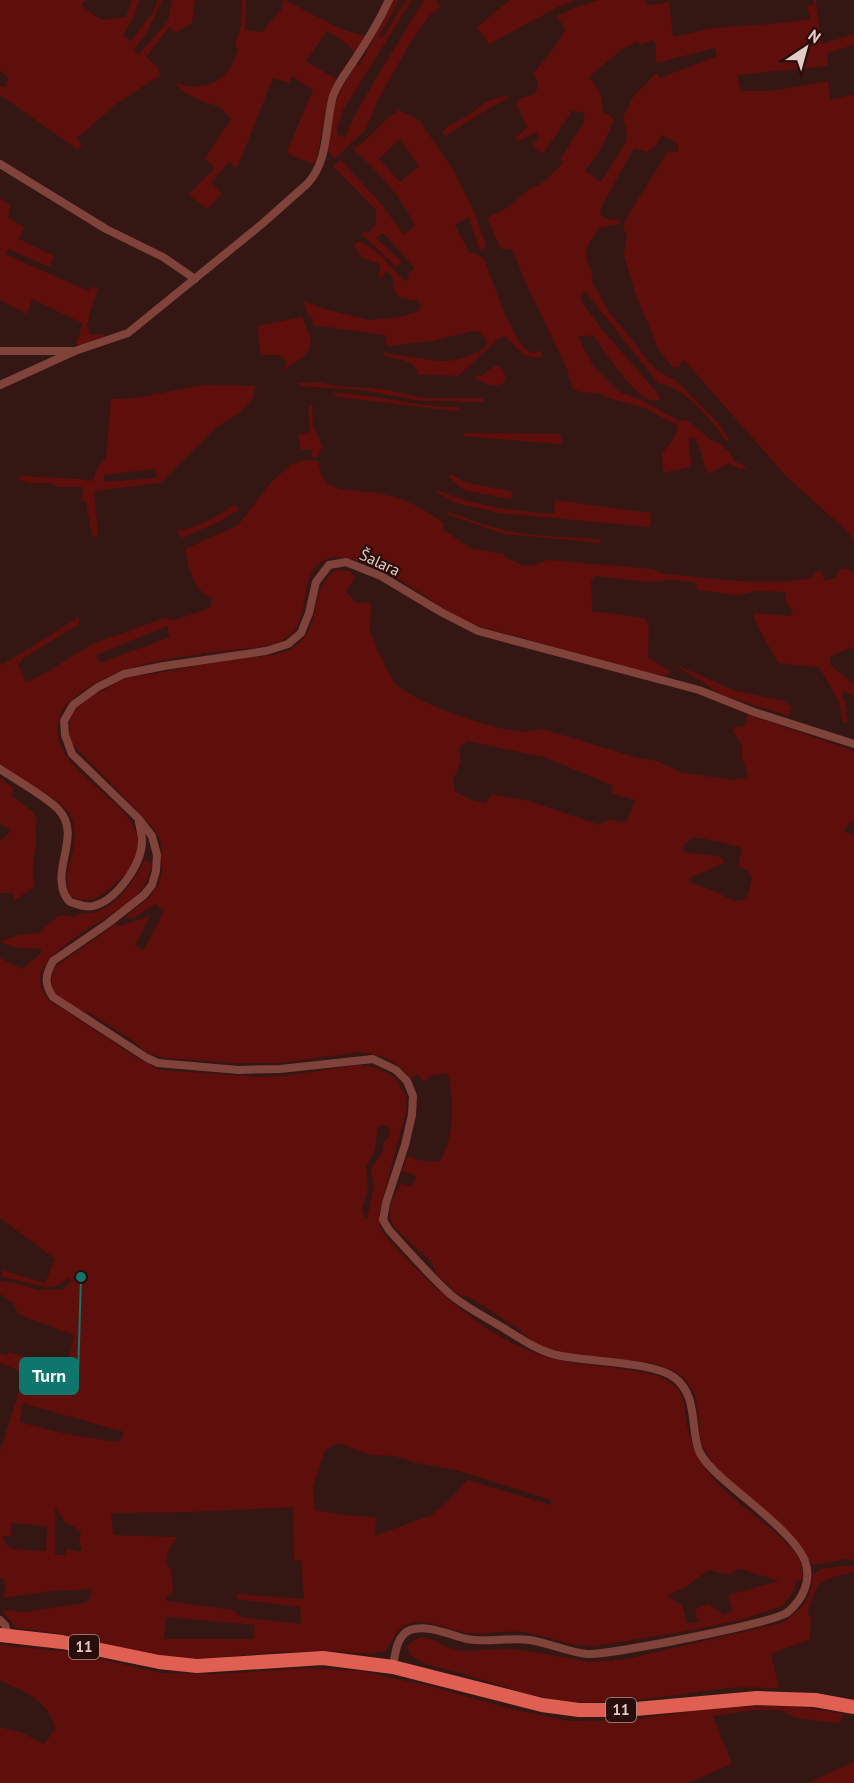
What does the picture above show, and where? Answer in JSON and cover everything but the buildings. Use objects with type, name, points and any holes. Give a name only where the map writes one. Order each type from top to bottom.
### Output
[{"type":"main road","name":"11","points":[[4,1635],[62,1642],[159,1662],[197,1666],[323,1658],[393,1667],[542,1706],[579,1710],[625,1710],[757,1698],[815,1700],[854,1707]]},
{"type":"street","points":[[0,385],[75,351],[128,333],[262,224],[314,177],[321,164],[334,94],[369,38],[389,0]]},
{"type":"street","points":[[0,164],[106,229],[163,257],[195,279]]},
{"type":"street","points":[[0,351],[75,351]]},
{"type":"street","name":"Šalara","points":[[393,1667],[400,1639],[408,1631],[419,1629],[469,1639],[529,1640],[587,1654],[659,1644],[786,1614],[802,1596],[808,1574],[805,1560],[783,1531],[714,1471],[700,1452],[690,1400],[685,1388],[673,1377],[651,1369],[555,1354],[528,1344],[453,1296],[389,1230],[383,1220],[386,1203],[405,1145],[412,1115],[413,1096],[406,1081],[396,1070],[373,1059],[238,1070],[158,1063],[53,997],[47,989],[46,980],[47,970],[53,961],[144,895],[152,885],[157,855],[152,836],[138,818],[72,754],[65,735],[64,720],[73,705],[98,687],[124,674],[266,651],[288,644],[301,633],[309,613],[316,582],[329,565],[346,562],[381,576],[478,631],[699,690],[754,712],[854,744]]},
{"type":"street","points":[[0,769],[58,810],[67,822],[69,839],[61,872],[63,891],[70,902],[93,906],[109,897],[129,877],[137,861],[142,841],[138,818]]},
{"type":"street","points":[[0,1620],[5,1625],[4,1635]]},
{"type":"shaded area","points":[[0,0],[86,0],[81,5],[101,20],[126,17],[132,0],[139,0],[134,16],[123,36],[131,41],[153,12],[158,0],[162,0],[147,32],[134,50],[138,55],[168,21],[172,0],[195,0],[192,23],[176,32],[169,27],[146,57],[157,67],[161,77],[154,79],[115,105],[77,138],[82,146],[77,149],[0,95],[0,86],[5,87],[8,78],[0,70]]},
{"type":"shaded area","points":[[242,0],[246,0],[245,30],[262,32],[281,10],[283,0],[285,0],[341,29],[365,36],[355,52],[346,43],[327,31],[306,61],[336,79],[326,109],[316,162],[312,164],[287,151],[313,90],[292,76],[289,83],[273,78],[237,168],[229,162],[211,182],[222,194],[207,209],[189,194],[215,168],[205,158],[231,119],[220,107],[186,93],[174,83],[190,87],[202,86],[223,77],[238,49],[235,45],[242,22]]},
{"type":"shaded area","points":[[394,0],[399,0],[378,38],[384,36],[406,0],[412,0],[343,110],[337,134],[345,138],[372,85],[424,0],[435,0],[440,6],[430,15],[410,43],[379,98],[365,131],[334,159],[327,149],[332,112],[339,93],[356,64],[359,66]]},
{"type":"shaded area","points":[[510,0],[576,0],[560,6],[489,44],[477,27]]},
{"type":"shaded area","points":[[599,0],[644,0],[649,5],[669,2],[673,37],[712,28],[810,19],[807,6],[814,4],[813,0],[816,0],[821,44],[854,34],[854,45],[827,53],[828,66],[737,75],[741,91],[772,91],[828,81],[830,100],[854,94],[854,542],[849,533],[786,476],[684,360],[678,367],[672,367],[659,350],[635,293],[624,255],[627,233],[623,229],[627,217],[668,151],[678,152],[678,144],[662,135],[655,147],[647,152],[634,148],[602,206],[600,214],[608,219],[619,220],[620,224],[601,227],[590,242],[586,257],[592,274],[592,282],[608,310],[656,370],[678,382],[719,424],[730,441],[726,441],[714,424],[688,397],[668,386],[659,384],[585,291],[580,299],[599,326],[660,396],[659,400],[651,400],[642,396],[623,376],[593,335],[578,337],[593,366],[619,392],[640,399],[679,421],[687,420],[712,441],[719,443],[735,462],[747,469],[741,469],[729,463],[708,474],[696,439],[689,437],[689,452],[692,461],[689,467],[663,473],[662,453],[670,444],[678,426],[645,408],[605,397],[604,394],[580,392],[573,389],[567,369],[514,253],[510,249],[501,249],[487,218],[509,207],[531,187],[540,185],[563,163],[560,160],[585,120],[583,112],[572,111],[543,154],[532,145],[539,138],[536,132],[518,142],[515,138],[527,128],[516,104],[521,98],[535,94],[538,84],[533,75],[563,34],[565,29],[557,16]],"holes":[[[653,40],[656,46],[656,63],[715,48],[717,56],[660,78],[656,73],[633,97],[623,117],[627,133],[626,142],[601,182],[585,171],[602,147],[614,120],[603,112],[601,94],[589,77],[621,50],[638,41],[640,45]]]},
{"type":"shaded area","points":[[506,96],[508,98],[446,136],[442,133],[450,124],[475,111],[487,101]]},
{"type":"shaded area","points":[[399,110],[419,120],[454,171],[474,212],[486,245],[482,250],[479,248],[469,217],[455,225],[469,253],[476,253],[484,259],[509,322],[521,344],[530,352],[540,350],[543,356],[532,358],[527,356],[506,337],[499,338],[458,376],[418,374],[410,363],[384,356],[385,352],[443,361],[459,359],[487,346],[485,338],[480,332],[473,331],[432,341],[387,346],[385,335],[313,325],[312,316],[308,316],[304,301],[368,320],[394,318],[418,312],[421,307],[418,301],[398,297],[393,286],[393,277],[386,271],[382,278],[378,276],[381,265],[362,257],[354,246],[358,241],[365,244],[383,258],[405,281],[410,278],[408,276],[414,267],[383,233],[376,238],[402,262],[397,267],[362,235],[365,231],[368,233],[376,224],[376,210],[333,166],[341,160],[382,205],[404,235],[415,226],[403,204],[388,184],[353,149]],"holes":[[[400,139],[419,166],[400,182],[379,159]]]},
{"type":"shaded area","points":[[0,198],[10,205],[8,218],[24,227],[19,239],[54,256],[50,267],[8,249],[5,254],[88,291],[93,286],[98,289],[87,325],[90,335],[104,334],[104,337],[84,346],[77,345],[76,339],[79,337],[82,323],[32,299],[27,314],[0,300]]},
{"type":"shaded area","points":[[302,317],[310,337],[309,350],[282,371],[287,362],[280,355],[261,355],[257,326]]},
{"type":"shaded area","points":[[496,365],[505,374],[506,381],[502,384],[491,385],[475,379],[476,376],[481,376]]},
{"type":"shaded area","points":[[319,382],[336,386],[382,389],[425,398],[481,398],[486,402],[422,401],[362,390],[299,386],[299,383]]},
{"type":"shaded area","points":[[255,386],[253,398],[248,405],[217,427],[160,483],[94,491],[98,535],[92,537],[86,501],[82,501],[83,487],[57,487],[52,483],[29,483],[20,480],[20,476],[93,481],[97,468],[106,458],[111,399],[135,398],[195,387]],"holes":[[[155,469],[157,478],[104,482],[104,475]]]},
{"type":"shaded area","points":[[332,393],[459,407],[459,410],[338,397]]},
{"type":"shaded area","points":[[312,405],[313,425],[322,446],[318,457],[312,457],[311,449],[301,450],[298,435],[310,432],[308,412]]},
{"type":"shaded area","points":[[464,433],[560,434],[562,442],[560,444],[463,436]]},
{"type":"shaded area","points":[[305,460],[318,461],[323,477],[331,486],[404,500],[444,523],[443,529],[470,548],[504,554],[505,557],[525,565],[534,565],[547,560],[653,569],[660,573],[756,582],[812,578],[816,572],[821,571],[825,581],[835,578],[840,568],[848,569],[854,574],[854,647],[830,656],[831,666],[854,684],[854,697],[845,691],[841,695],[845,701],[847,723],[843,722],[839,702],[819,667],[778,663],[757,625],[753,613],[790,616],[793,611],[786,603],[786,592],[757,591],[738,595],[698,590],[694,582],[671,580],[647,582],[595,576],[591,580],[592,611],[645,618],[649,628],[648,657],[671,672],[667,675],[656,675],[479,626],[453,614],[401,580],[374,566],[349,558],[328,559],[312,572],[298,624],[283,640],[264,646],[173,658],[135,667],[100,681],[66,705],[60,716],[58,738],[67,757],[83,775],[119,807],[133,824],[138,843],[130,868],[101,895],[89,900],[70,896],[67,879],[75,836],[73,821],[69,813],[47,794],[0,765],[0,662],[2,665],[79,617],[79,624],[24,658],[18,665],[26,682],[47,672],[92,644],[164,618],[175,620],[210,608],[212,598],[200,590],[196,584],[185,549],[238,525],[272,481],[292,464]],"holes":[[[167,626],[170,637],[100,663],[96,655]]]},
{"type":"shaded area","points":[[450,474],[468,483],[511,491],[513,496],[510,499],[467,491],[449,477]]},
{"type":"shaded area","points":[[437,490],[480,504],[524,511],[554,514],[555,500],[651,513],[650,527],[500,513],[456,503],[436,492]]},
{"type":"shaded area","points":[[236,505],[238,510],[219,522],[181,538],[177,531],[206,521]]},
{"type":"shaded area","points":[[449,512],[515,532],[600,539],[601,543],[505,534],[448,515]]},
{"type":"shaded area","points":[[337,570],[350,571],[355,578],[346,592],[357,603],[370,602],[371,634],[393,680],[400,688],[430,704],[487,725],[515,731],[543,729],[638,758],[657,761],[680,772],[732,780],[745,778],[748,774],[742,759],[742,745],[733,731],[736,726],[742,727],[747,722],[747,714],[854,751],[854,821],[847,825],[845,832],[854,835],[854,1561],[847,1559],[813,1565],[798,1542],[715,1466],[701,1442],[696,1397],[689,1384],[677,1372],[651,1363],[559,1352],[532,1341],[519,1329],[471,1298],[456,1293],[436,1273],[431,1262],[394,1227],[390,1217],[391,1202],[401,1183],[411,1187],[417,1176],[402,1171],[407,1156],[423,1161],[440,1162],[445,1152],[452,1118],[448,1073],[429,1076],[428,1080],[424,1081],[417,1074],[411,1078],[385,1057],[360,1052],[280,1063],[235,1063],[166,1058],[149,1054],[132,1040],[88,1012],[85,1013],[63,1000],[54,990],[52,976],[55,967],[116,924],[120,926],[150,916],[135,945],[143,951],[164,911],[155,904],[134,918],[125,917],[150,897],[159,884],[162,871],[161,843],[157,833],[138,811],[72,744],[69,734],[71,718],[86,701],[123,679],[275,654],[294,647],[309,629],[321,587]],"holes":[[[468,741],[547,758],[613,786],[611,793],[635,800],[626,823],[609,819],[600,825],[529,801],[493,794],[485,803],[455,792],[453,780],[460,763],[460,747]],[[694,837],[742,848],[738,866],[748,871],[752,877],[748,894],[743,900],[734,901],[689,882],[689,878],[724,863],[722,857],[684,852],[684,844]]]},
{"type":"shaded area","points":[[672,663],[733,690],[784,701],[791,707],[789,716],[722,695]]},
{"type":"shaded area","points":[[0,778],[13,788],[12,796],[33,812],[38,821],[35,826],[33,878],[35,886],[14,901],[13,893],[0,893],[0,841],[11,831],[0,823]]},
{"type":"shaded area","points":[[145,860],[152,864],[139,893],[66,944],[44,967],[40,982],[49,1000],[135,1057],[160,1070],[260,1077],[284,1076],[357,1065],[374,1067],[391,1075],[398,1082],[406,1099],[406,1111],[379,1213],[379,1223],[383,1233],[418,1271],[458,1307],[503,1338],[550,1358],[659,1376],[677,1388],[684,1403],[692,1443],[703,1466],[732,1497],[777,1534],[798,1557],[803,1580],[796,1581],[795,1589],[782,1606],[740,1620],[596,1646],[577,1645],[523,1632],[460,1632],[428,1622],[420,1622],[404,1626],[385,1651],[371,1654],[334,1651],[278,1652],[201,1659],[156,1655],[56,1633],[16,1628],[2,1610],[25,1612],[84,1603],[89,1600],[92,1589],[51,1591],[3,1598],[4,1579],[0,1578],[0,1451],[25,1373],[0,1363],[0,1353],[7,1356],[9,1352],[66,1370],[74,1335],[18,1314],[14,1304],[0,1294],[0,1281],[37,1290],[62,1290],[71,1281],[68,1278],[56,1286],[47,1287],[2,1277],[2,1270],[45,1283],[55,1259],[0,1218],[0,958],[22,969],[41,953],[41,949],[18,948],[2,943],[3,940],[20,935],[38,933],[58,916],[73,917],[105,908],[131,883]],"holes":[[[383,1125],[390,1128],[382,1153],[372,1167],[374,1187],[367,1218],[365,1218],[362,1209],[368,1189],[366,1167],[375,1149],[378,1126]],[[22,1403],[124,1432],[120,1442],[20,1422]],[[339,1443],[371,1455],[395,1456],[416,1463],[456,1470],[551,1500],[551,1505],[468,1480],[429,1517],[375,1536],[376,1517],[315,1510],[313,1487],[325,1450]],[[55,1507],[64,1521],[81,1531],[79,1540],[82,1549],[78,1552],[67,1548],[66,1555],[55,1555]],[[293,1507],[294,1561],[301,1560],[304,1599],[236,1594],[237,1599],[300,1607],[301,1624],[241,1617],[233,1610],[166,1601],[167,1596],[173,1591],[171,1569],[166,1564],[167,1554],[177,1537],[113,1535],[111,1513]],[[11,1523],[47,1526],[46,1551],[11,1549],[4,1542],[3,1536],[11,1536]],[[738,1568],[779,1581],[728,1595],[732,1608],[724,1615],[707,1604],[697,1608],[695,1614],[699,1622],[687,1624],[682,1605],[667,1596],[685,1587],[709,1570],[730,1575]],[[166,1617],[255,1625],[253,1639],[164,1639]]]},
{"type":"shaded area","points":[[854,1566],[854,1572],[827,1579],[818,1587],[808,1613],[811,1618],[810,1639],[771,1654],[779,1688],[729,1688],[632,1700],[574,1702],[518,1691],[428,1664],[409,1654],[408,1646],[414,1640],[422,1637],[463,1651],[506,1649],[530,1651],[589,1662],[627,1659],[781,1623],[795,1614],[808,1597],[813,1574],[822,1569]]},
{"type":"shaded area","points":[[0,1645],[71,1652],[161,1673],[221,1674],[311,1668],[360,1671],[430,1686],[511,1709],[570,1721],[628,1720],[716,1708],[770,1706],[803,1707],[844,1714],[839,1723],[796,1718],[781,1710],[753,1710],[713,1716],[732,1764],[688,1783],[0,1783],[0,1727],[23,1733],[44,1744],[55,1729],[42,1704],[18,1688],[0,1681]]},
{"type":"shaded area","points":[[854,1762],[854,1783],[807,1783]]},
{"type":"place","name":"Turn","points":[[81,1277]]}]
